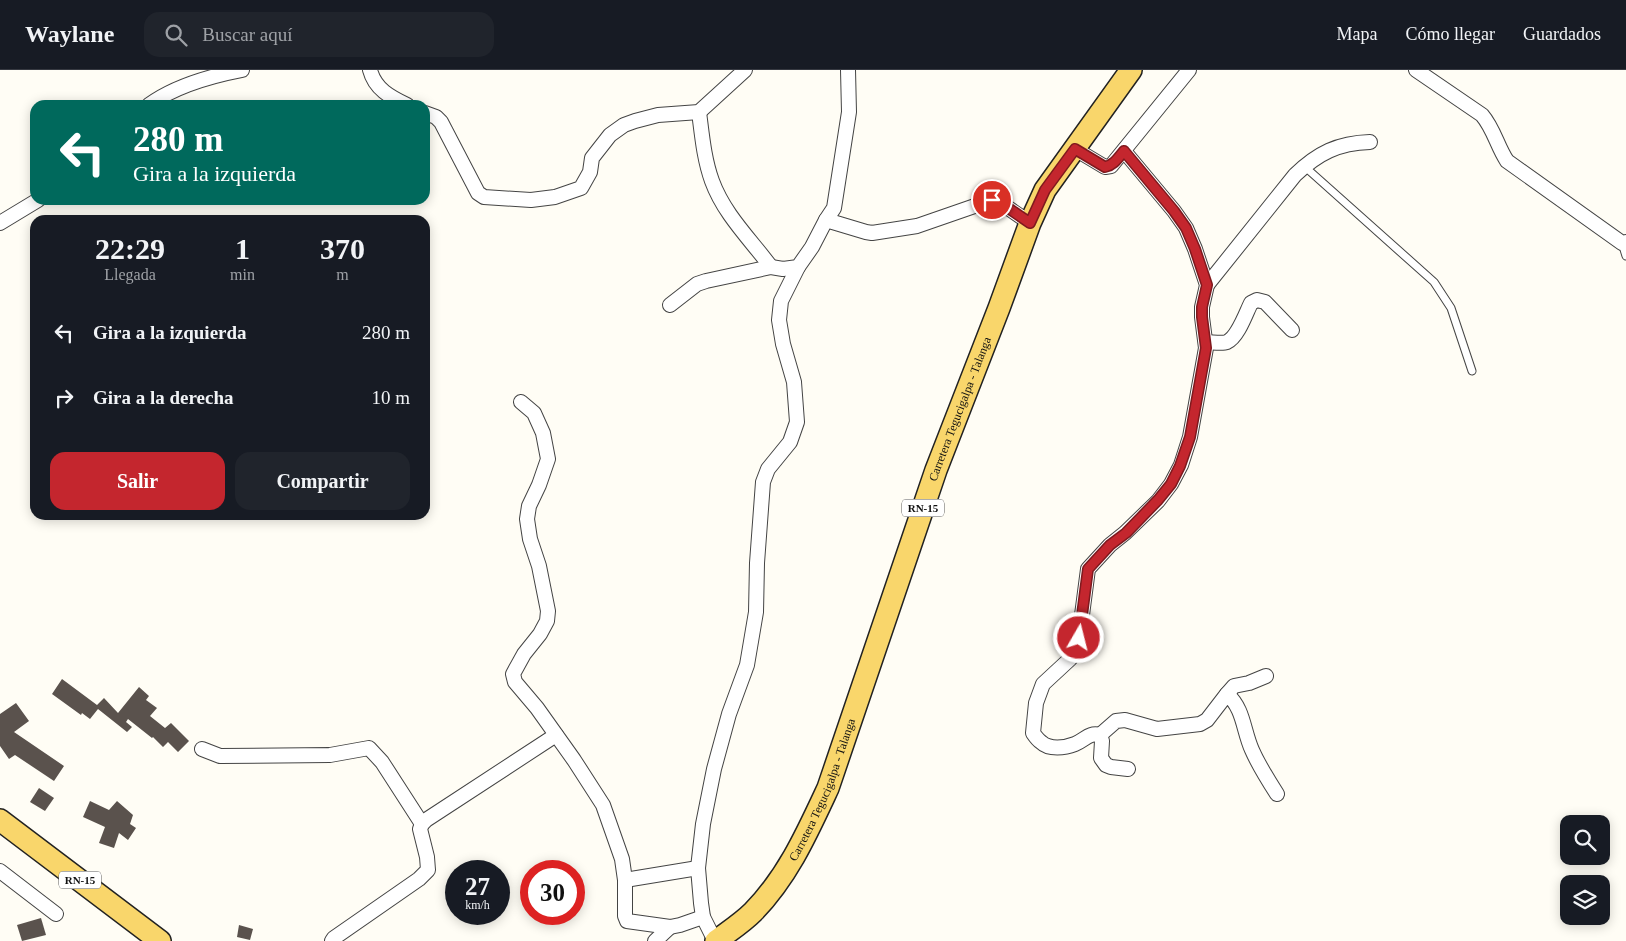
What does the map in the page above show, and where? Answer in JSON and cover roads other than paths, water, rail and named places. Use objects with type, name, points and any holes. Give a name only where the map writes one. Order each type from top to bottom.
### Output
[{"type":"main road","name":"Carretera Tegucigalpa - Talanga","points":[[715,941],[751,914],[778,884],[806,834],[828,788],[936,470],[1030,223],[1045,190],[1130,70]]},
{"type":"main road","name":"RN-15","points":[[0,820],[160,941]]},
{"type":"street","points":[[156,100],[161,96],[188,85],[242,70]]},
{"type":"street","points":[[370,70],[379,88],[395,100]]},
{"type":"street","points":[[430,115],[441,122],[478,193],[484,197],[531,200],[555,197],[581,188],[590,172],[592,158],[610,135],[624,125],[658,115],[699,112],[745,70]]},
{"type":"street","points":[[715,941],[703,917],[698,868],[703,824],[714,769],[729,714],[747,665],[754,621],[763,482],[768,469],[790,442],[796,422],[794,382],[780,320],[781,301],[798,267],[812,247],[834,208],[849,112],[848,70]]},
{"type":"street","points":[[1075,149],[1105,167],[1111,166],[1189,70]]},
{"type":"street","points":[[1416,70],[1482,115],[1489,123],[1500,151],[1507,162],[1625,247]]},
{"type":"street","points":[[699,112],[706,163],[712,182],[724,206],[771,267]]},
{"type":"street","points":[[1266,676],[1249,683],[1234,686],[1207,720],[1200,724],[1157,729],[1124,720],[1116,721],[1100,735],[1090,735],[1075,744],[1062,747],[1048,746],[1040,742],[1033,733],[1036,703],[1043,684],[1070,659],[1079,638],[1088,569],[1110,545],[1126,533],[1158,500],[1171,484],[1180,466],[1190,437],[1206,348],[1202,307],[1207,285],[1304,166],[1329,150],[1342,145],[1370,142]]},
{"type":"street","points":[[1124,151],[1186,228],[1207,285]]},
{"type":"street","points":[[826,220],[872,233],[917,226],[992,200],[1001,203],[1030,223]]},
{"type":"street","points":[[0,223],[30,205]]},
{"type":"street","points":[[670,305],[697,284],[720,277],[744,274],[771,267],[783,269],[798,267]]},
{"type":"street","points":[[1206,342],[1227,342],[1234,336],[1251,303],[1257,300],[1265,302],[1292,330]]},
{"type":"street","points":[[522,402],[534,413],[543,433],[548,459],[529,506],[527,519],[530,539],[539,566],[548,611],[547,621],[540,634],[524,654],[513,674],[515,682],[537,708],[602,805],[622,859],[626,880],[625,916],[627,921],[670,926],[680,925],[703,917]]},
{"type":"street","points":[[1227,694],[1235,701],[1251,748],[1265,776],[1277,794]]},
{"type":"street","points":[[332,941],[419,879],[428,870],[427,857],[420,829],[426,820],[556,735]]},
{"type":"street","points":[[1100,735],[1103,747],[1101,758],[1106,765],[1111,768],[1128,769]]},
{"type":"street","points":[[202,749],[220,756],[330,755],[369,748],[382,762],[422,824]]},
{"type":"street","points":[[626,880],[698,868]]},
{"type":"street","points":[[0,871],[56,914]]},
{"type":"street","points":[[655,941],[670,926]]},
{"type":"lane","points":[[1304,166],[1434,282],[1451,308],[1472,371]]}]
